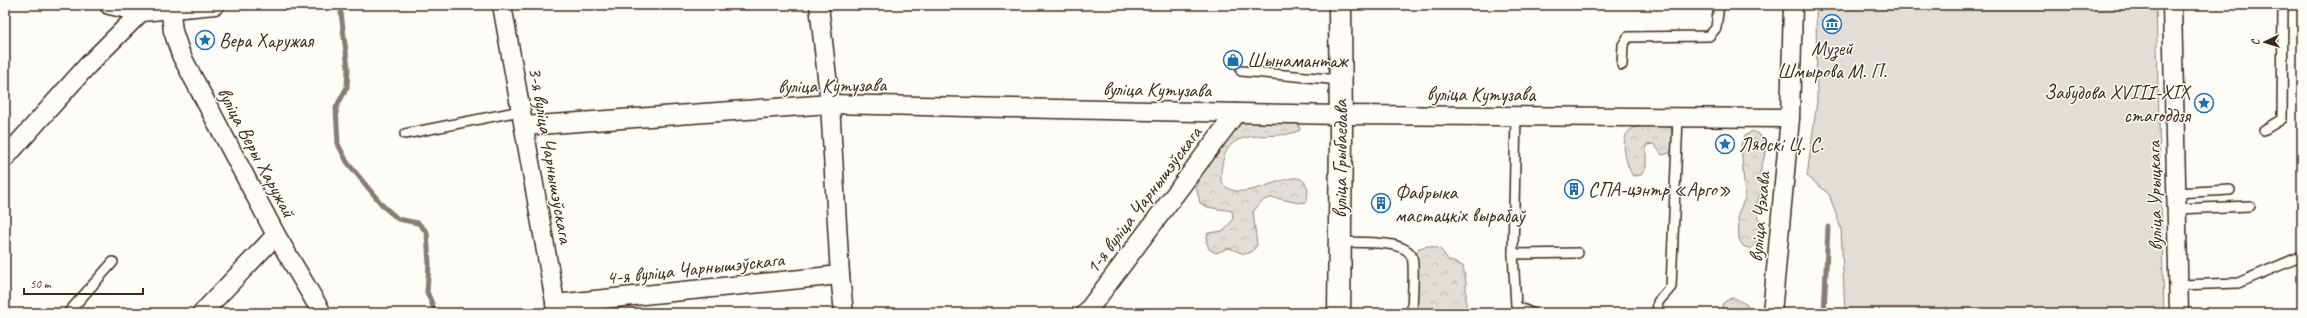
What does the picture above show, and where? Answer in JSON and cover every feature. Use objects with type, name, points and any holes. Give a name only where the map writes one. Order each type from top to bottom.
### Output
[{"type":"street","points":[[109,5],[141,12],[171,7],[215,5]]},
{"type":"street","name":"3-я вуліца Чарнышэўскага","points":[[502,5],[556,309]]},
{"type":"street","points":[[820,5],[830,104],[840,276],[844,313]]},
{"type":"street","name":"вуліца Грыбаедава","points":[[1338,313],[1340,242],[1340,5]]},
{"type":"street","name":"вуліца Чэхава","points":[[1772,313],[1790,118],[1793,5]]},
{"type":"street","name":"вуліца Урыцкага","points":[[2172,5],[2179,313]]},
{"type":"street","name":"вуліца Веры Харужай","points":[[171,7],[173,31],[181,55],[276,235],[322,313]]},
{"type":"street","points":[[5,158],[88,65],[141,12]]},
{"type":"street","name":"вуліца Кутузава","points":[[522,119],[830,104],[1340,115],[1790,118]]},
{"type":"street","name":"1-я вуліца Чарнышэўскага","points":[[1086,313],[1236,113]]},
{"type":"street","points":[[202,313],[276,235]]},
{"type":"street","name":"4-я вуліца Чарнышэўскага","points":[[556,309],[840,276]]},
{"type":"lane","points":[[1622,65],[1623,45],[1628,37],[1709,36],[1716,28],[1719,5]]},
{"type":"lane","points":[[2264,130],[2282,119],[2283,5]]},
{"type":"lane","points":[[1241,71],[1340,80]]},
{"type":"lane","points":[[1516,116],[1514,254],[1516,306],[1531,313]]},
{"type":"lane","points":[[1657,313],[1658,302],[1671,287],[1678,118]]},
{"type":"lane","points":[[405,134],[522,119]]},
{"type":"lane","points":[[2177,201],[2230,190]]},
{"type":"lane","points":[[2177,201],[2250,206]]},
{"type":"lane","points":[[1340,242],[1397,245],[1407,249],[1412,257],[1412,313]]},
{"type":"lane","points":[[1514,254],[1578,253]]},
{"type":"lane","points":[[2179,285],[2238,283],[2302,256]]},
{"type":"lane","points":[[68,313],[113,262]]},
{"type":"green space","points":[[1816,5],[2156,5],[2164,313],[1845,313],[1841,229],[1829,194],[1807,176],[1817,101]]},
{"type":"green space","points":[[1274,119],[1298,122],[1300,130],[1289,134],[1243,138],[1233,143],[1226,151],[1222,165],[1221,180],[1224,185],[1231,190],[1248,191],[1286,179],[1299,178],[1307,186],[1308,194],[1306,202],[1301,203],[1274,198],[1264,200],[1253,212],[1257,245],[1252,252],[1244,254],[1229,248],[1216,253],[1209,249],[1206,241],[1208,233],[1224,231],[1233,219],[1232,211],[1207,207],[1200,203],[1196,187],[1201,172],[1229,131],[1242,123]]},
{"type":"green space","points":[[1663,125],[1671,128],[1673,145],[1670,153],[1662,155],[1654,144],[1646,145],[1646,168],[1641,175],[1633,176],[1626,158],[1624,144],[1625,137],[1632,129]]},
{"type":"green space","points":[[1752,131],[1760,135],[1766,150],[1760,173],[1762,189],[1757,203],[1760,227],[1756,243],[1751,249],[1743,246],[1739,239],[1738,214],[1745,198],[1741,144],[1745,136]]},
{"type":"green space","points":[[1427,246],[1440,249],[1448,260],[1463,266],[1466,282],[1466,313],[1418,313],[1413,263],[1419,248]]},
{"type":"green space","points":[[1733,297],[1747,305],[1750,313],[1720,313],[1723,303]]},
{"type":"waterway","points":[[341,13],[348,68],[347,87],[336,108],[338,144],[347,162],[383,206],[398,219],[418,223],[427,232],[429,264],[427,292],[436,313]]},
{"type":"waterway","points":[[1824,313],[1828,227]]},
{"type":"place","name":"Музей Шмырова М. П.","points":[[1832,24]]},
{"type":"place","name":"Вера Харужая","points":[[205,40]]},
{"type":"place","name":"Шынамантаж","points":[[1233,60]]},
{"type":"place","name":"Забудова XVIII-XIX стагоддзя","points":[[2204,103]]},
{"type":"place","name":"Лядскі Ц. С.","points":[[1725,144]]},
{"type":"place","name":"СПА-цэнтр «Арго»","points":[[1574,189]]},
{"type":"place","name":"Фабрыка мастацкіх вырабаў","points":[[1381,203]]}]
